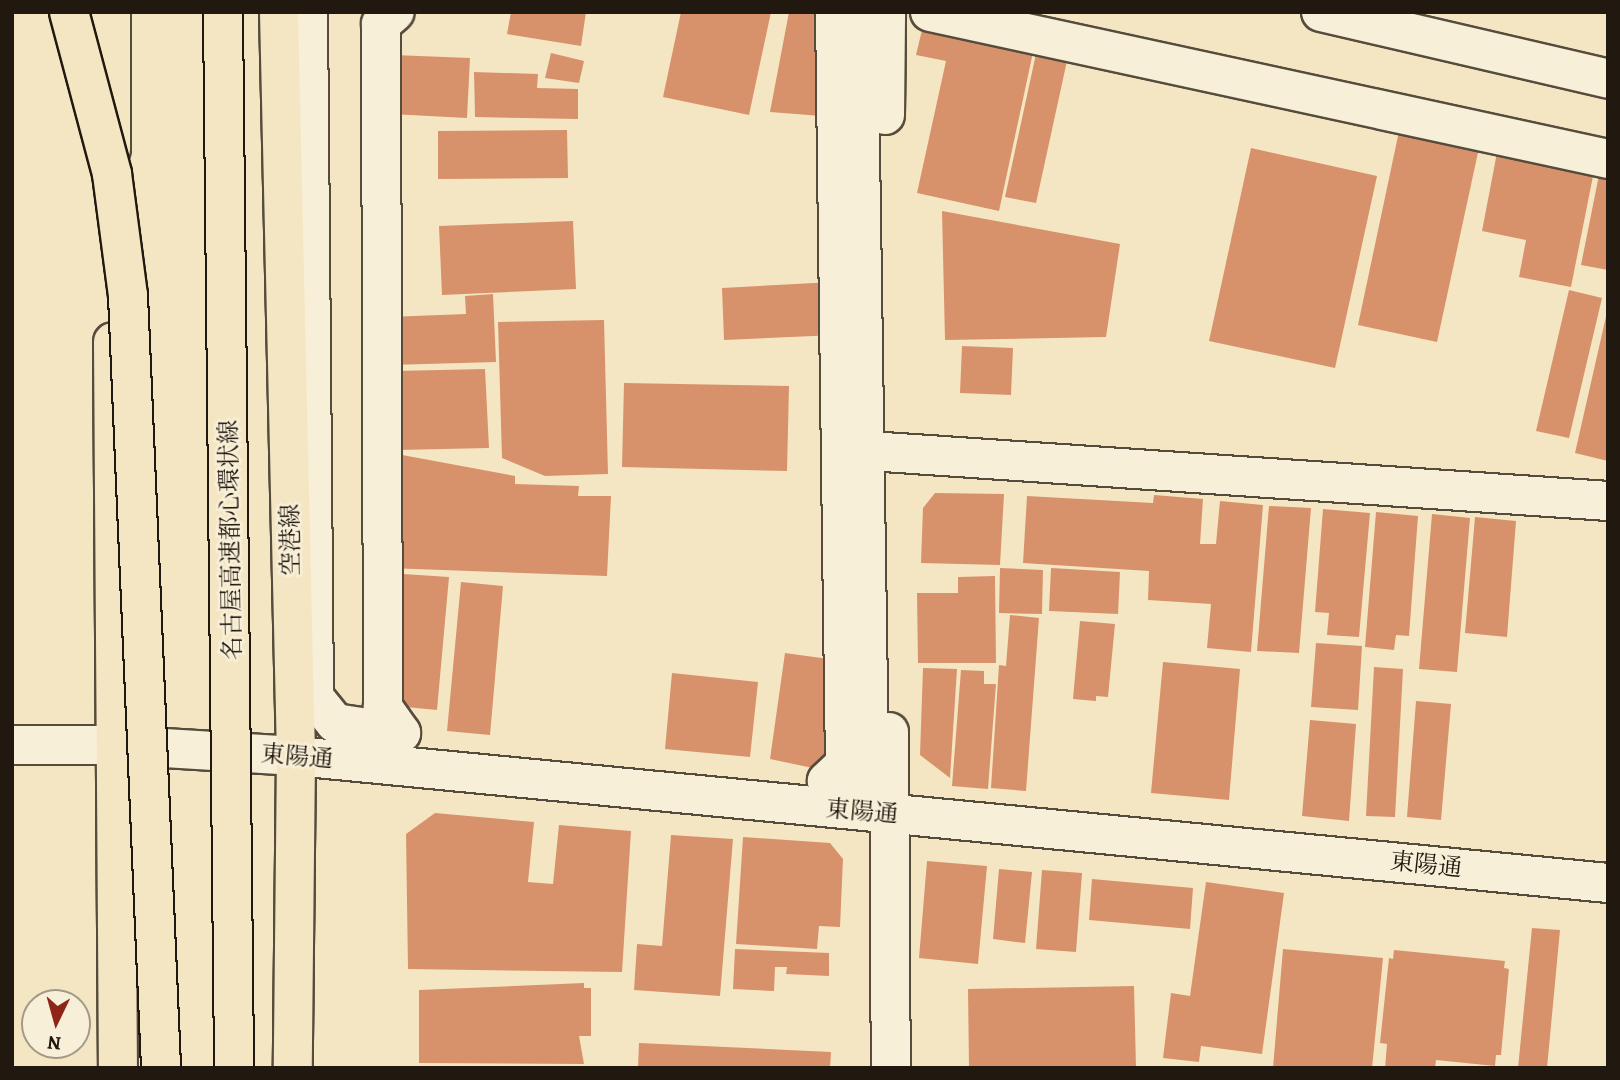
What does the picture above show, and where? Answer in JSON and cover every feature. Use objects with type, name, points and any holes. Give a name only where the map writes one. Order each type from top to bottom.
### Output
[{"type":"main road","points":[[69,12],[112,174],[128,296],[161,1068]]},
{"type":"main road","points":[[111,12],[118,1068]]},
{"type":"main road","name":"名古屋高速都心環状線","points":[[223,12],[234,1068]]},
{"type":"main road","name":"空港線","points":[[279,12],[296,756],[293,1068]]},
{"type":"street","points":[[308,12],[314,697],[335,723],[401,733],[383,707],[381,23],[395,12]]},
{"type":"street","points":[[835,12],[845,764],[827,781],[845,783],[859,780],[869,761],[858,12]]},
{"type":"street","points":[[886,12],[884,452],[891,1068]]},
{"type":"street","points":[[907,12],[908,21],[928,12],[1608,159]]},
{"type":"street","points":[[1321,12],[1608,79]]},
{"type":"street","points":[[884,452],[1608,501]]},
{"type":"street","name":"東陽通","points":[[12,745],[115,745],[296,756],[1608,883]]},
{"type":"building","points":[[511,12],[586,12],[581,46],[507,34]]},
{"type":"building","points":[[681,12],[771,12],[749,115],[663,97]]},
{"type":"building","points":[[789,12],[832,12],[834,117],[770,112]]},
{"type":"building","points":[[932,21],[1035,43],[999,211],[917,193],[946,61],[916,55],[922,30]]},
{"type":"building","points":[[1039,40],[1070,47],[1036,203],[1005,197]]},
{"type":"building","points":[[551,53],[584,61],[579,83],[545,78]]},
{"type":"building","points":[[394,55],[470,58],[467,118],[391,114]]},
{"type":"building","points":[[474,72],[538,74],[537,88],[578,89],[578,119],[475,117]]},
{"type":"building","points":[[1402,117],[1482,134],[1437,342],[1358,325]]},
{"type":"building","points":[[567,130],[568,178],[438,179],[438,131]]},
{"type":"building","points":[[1499,142],[1596,161],[1571,287],[1519,277],[1526,240],[1482,231]]},
{"type":"building","points":[[1251,148],[1377,176],[1335,368],[1209,341]]},
{"type":"building","points":[[1600,170],[1608,171],[1608,270],[1581,265]]},
{"type":"building","points":[[942,211],[1120,244],[1106,337],[945,340]]},
{"type":"building","points":[[573,221],[576,289],[442,295],[439,226]]},
{"type":"building","points":[[833,282],[836,335],[724,340],[722,288]]},
{"type":"building","points":[[1569,290],[1602,298],[1569,438],[1536,431]]},
{"type":"building","points":[[493,294],[496,362],[390,365],[388,317],[466,314],[465,296]]},
{"type":"building","points":[[1608,313],[1608,461],[1575,453]]},
{"type":"building","points":[[604,320],[608,474],[545,476],[502,458],[498,322]]},
{"type":"building","points":[[962,346],[1013,348],[1011,395],[960,393]]},
{"type":"building","points":[[485,369],[489,448],[398,450],[394,371]]},
{"type":"building","points":[[624,383],[789,386],[787,471],[622,467]]},
{"type":"building","points":[[386,452],[515,476],[515,484],[579,486],[578,496],[611,496],[607,576],[388,568]]},
{"type":"building","points":[[935,493],[1004,494],[1000,565],[921,563],[923,508]]},
{"type":"building","points":[[1154,495],[1203,499],[1200,544],[1216,544],[1220,501],[1263,505],[1251,652],[1207,648],[1211,604],[1148,600],[1149,571],[1023,563],[1027,496],[1153,503]]},
{"type":"building","points":[[1269,506],[1311,508],[1299,653],[1257,651]]},
{"type":"building","points":[[1323,509],[1370,513],[1359,637],[1327,635],[1329,613],[1315,612]]},
{"type":"building","points":[[1376,512],[1418,516],[1409,636],[1396,635],[1394,650],[1365,647]]},
{"type":"building","points":[[1432,514],[1470,518],[1457,672],[1419,669]]},
{"type":"building","points":[[1475,517],[1516,521],[1507,637],[1465,633]]},
{"type":"building","points":[[1000,568],[1043,570],[1042,614],[999,613]]},
{"type":"building","points":[[1051,568],[1120,572],[1118,614],[1049,611]]},
{"type":"building","points":[[388,573],[449,577],[437,710],[385,705]]},
{"type":"building","points":[[995,576],[996,663],[918,663],[917,593],[958,593],[958,577]]},
{"type":"building","points":[[461,582],[503,586],[490,735],[447,731]]},
{"type":"building","points":[[1010,615],[1039,618],[1026,791],[991,788],[999,665],[1006,666]]},
{"type":"building","points":[[1080,621],[1115,624],[1108,697],[1096,696],[1096,701],[1073,699]]},
{"type":"building","points":[[1316,643],[1362,646],[1358,710],[1311,707]]},
{"type":"building","points":[[785,653],[843,661],[827,771],[770,759]]},
{"type":"building","points":[[1163,662],[1240,669],[1229,800],[1151,793]]},
{"type":"building","points":[[1374,667],[1403,669],[1395,817],[1366,816]]},
{"type":"building","points":[[923,668],[957,669],[950,778],[920,755]]},
{"type":"building","points":[[961,670],[984,671],[984,684],[996,684],[988,789],[952,786]]},
{"type":"building","points":[[672,673],[758,682],[750,757],[665,749]]},
{"type":"building","points":[[1416,701],[1451,704],[1441,820],[1407,817]]},
{"type":"building","points":[[1310,720],[1356,724],[1349,821],[1302,816]]},
{"type":"building","points":[[435,813],[534,822],[528,882],[553,884],[559,825],[631,831],[622,972],[408,969],[406,834]]},
{"type":"building","points":[[671,835],[733,839],[720,996],[634,990],[637,944],[662,946]]},
{"type":"building","points":[[743,837],[830,843],[843,859],[840,927],[819,926],[817,949],[736,944]]},
{"type":"building","points":[[927,861],[987,866],[978,964],[919,958]]},
{"type":"building","points":[[999,869],[1032,872],[1025,943],[993,939]]},
{"type":"building","points":[[1042,870],[1082,873],[1076,952],[1036,949]]},
{"type":"building","points":[[1092,879],[1193,888],[1190,929],[1089,920]]},
{"type":"building","points":[[1206,882],[1284,893],[1262,1054],[1201,1046],[1199,1062],[1163,1058],[1171,993],[1190,996]]},
{"type":"building","points":[[1532,928],[1560,930],[1547,1068],[1518,1068]]},
{"type":"building","points":[[735,949],[829,953],[829,976],[786,974],[787,967],[775,967],[774,991],[733,989]]},
{"type":"building","points":[[1283,949],[1383,958],[1372,1068],[1273,1068]]},
{"type":"building","points":[[1394,950],[1505,961],[1504,968],[1509,969],[1501,1055],[1496,1055],[1495,1066],[1436,1060],[1435,1068],[1385,1068],[1387,1044],[1380,1043],[1389,958],[1393,959]]},
{"type":"building","points":[[584,983],[584,988],[591,988],[591,1036],[579,1036],[584,1064],[419,1063],[419,990]]},
{"type":"building","points":[[1134,986],[1136,1068],[969,1068],[968,989]]},
{"type":"building","points":[[639,1043],[831,1052],[830,1068],[638,1068]]}]
